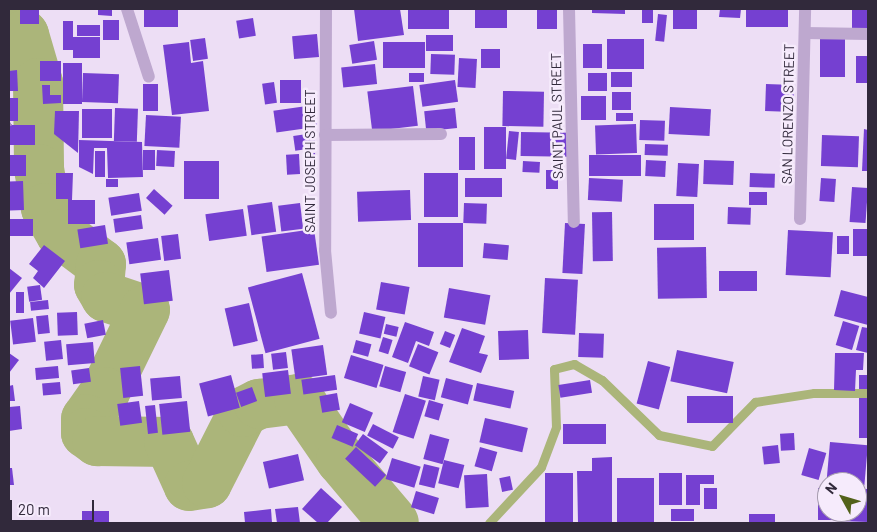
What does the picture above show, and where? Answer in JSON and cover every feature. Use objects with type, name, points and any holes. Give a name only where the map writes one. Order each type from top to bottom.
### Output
[{"type":"street","points":[[127,9],[149,77]]},
{"type":"street","name":"SAINT JOSEPH STREET","points":[[326,9],[325,250],[331,314]]},
{"type":"street","name":"SAINT PAUL STREET","points":[[569,9],[574,222]]},
{"type":"street","name":"SAN LORENZO STREET","points":[[800,219],[806,9]]},
{"type":"street","points":[[805,33],[868,34]]},
{"type":"street","points":[[325,135],[442,134]]},
{"type":"path","points":[[9,124],[14,124]]},
{"type":"building","points":[[20,9],[39,9],[39,24],[20,24]]},
{"type":"building","points":[[98,9],[112,9],[112,16],[98,15]]},
{"type":"building","points":[[144,9],[178,9],[178,27],[144,27]]},
{"type":"building","points":[[354,9],[400,9],[404,35],[358,41]]},
{"type":"building","points":[[408,9],[449,9],[449,29],[408,29]]},
{"type":"building","points":[[475,9],[507,9],[507,28],[475,28]]},
{"type":"building","points":[[537,9],[557,9],[557,29],[537,29]]},
{"type":"building","points":[[592,9],[625,9],[625,14],[592,13]]},
{"type":"building","points":[[642,9],[653,9],[653,23],[642,23]]},
{"type":"building","points":[[673,9],[697,9],[697,29],[673,29]]},
{"type":"building","points":[[720,9],[741,9],[740,18],[719,17]]},
{"type":"building","points":[[746,9],[788,9],[788,27],[746,27]]},
{"type":"building","points":[[852,9],[868,9],[868,28],[852,28]]},
{"type":"building","points":[[658,14],[667,15],[664,42],[655,41]]},
{"type":"building","points":[[253,18],[256,36],[239,38],[236,21]]},
{"type":"building","points":[[103,20],[119,20],[119,40],[103,40]]},
{"type":"building","points":[[63,21],[73,21],[73,50],[63,50]]},
{"type":"building","points":[[77,25],[100,25],[100,36],[77,36]]},
{"type":"building","points":[[317,34],[319,57],[294,59],[292,36]]},
{"type":"building","points":[[426,35],[453,35],[453,51],[426,51]]},
{"type":"building","points":[[73,37],[100,37],[100,58],[73,58]]},
{"type":"building","points":[[205,38],[208,59],[193,61],[190,40]]},
{"type":"building","points":[[820,38],[845,38],[845,77],[820,77]]},
{"type":"building","points":[[607,39],[644,39],[644,69],[607,69]]},
{"type":"building","points":[[374,41],[377,60],[352,64],[349,45]]},
{"type":"building","points":[[189,42],[191,63],[203,61],[209,111],[172,115],[163,45]]},
{"type":"building","points":[[383,42],[425,42],[425,68],[383,68]]},
{"type":"building","points":[[583,44],[602,44],[602,68],[583,68]]},
{"type":"building","points":[[481,49],[500,49],[500,68],[481,68]]},
{"type":"building","points":[[431,54],[455,55],[454,75],[430,74]]},
{"type":"building","points":[[856,56],[868,56],[868,83],[856,83]]},
{"type":"building","points":[[459,58],[477,59],[475,88],[457,87]]},
{"type":"building","points":[[40,61],[61,61],[61,81],[40,81]]},
{"type":"building","points":[[63,63],[82,63],[82,104],[63,104]]},
{"type":"building","points":[[375,64],[377,84],[343,87],[341,68]]},
{"type":"building","points":[[17,70],[18,91],[9,91],[9,71]]},
{"type":"building","points":[[611,72],[632,72],[632,87],[611,87]]},
{"type":"building","points":[[83,73],[119,74],[118,103],[82,102]]},
{"type":"building","points":[[409,73],[424,73],[424,82],[409,82]]},
{"type":"building","points":[[588,73],[607,73],[607,91],[588,91]]},
{"type":"building","points":[[280,80],[301,80],[301,103],[280,103]]},
{"type":"building","points":[[455,80],[458,102],[422,107],[419,85]]},
{"type":"building","points":[[274,82],[277,103],[265,104],[262,84]]},
{"type":"building","points":[[143,84],[158,84],[158,111],[143,111]]},
{"type":"building","points":[[766,84],[794,85],[793,112],[765,111]]},
{"type":"building","points":[[42,85],[50,85],[50,95],[61,95],[61,103],[43,104]]},
{"type":"building","points":[[413,86],[418,126],[372,131],[367,92]]},
{"type":"building","points":[[503,91],[544,92],[543,127],[502,126]]},
{"type":"building","points":[[612,92],[631,92],[631,110],[612,110]]},
{"type":"building","points":[[581,96],[606,96],[606,120],[581,120]]},
{"type":"building","points":[[9,98],[18,98],[18,121],[9,121]]},
{"type":"building","points":[[314,105],[317,127],[276,132],[273,111]]},
{"type":"building","points":[[670,107],[711,109],[710,136],[669,134]]},
{"type":"building","points":[[115,108],[138,109],[137,142],[114,141]]},
{"type":"building","points":[[455,108],[457,128],[426,131],[424,111]]},
{"type":"building","points":[[82,109],[112,109],[112,138],[82,138]]},
{"type":"building","points":[[55,111],[79,111],[78,153],[54,134]]},
{"type":"building","points":[[616,113],[633,113],[633,121],[616,121]]},
{"type":"building","points":[[146,115],[181,117],[179,148],[144,146]]},
{"type":"building","points":[[640,120],[665,121],[664,141],[639,140]]},
{"type":"building","points":[[636,124],[637,153],[596,154],[595,125]]},
{"type":"building","points":[[9,125],[35,125],[35,145],[9,145]]},
{"type":"building","points":[[484,127],[506,127],[506,169],[484,169]]},
{"type":"building","points":[[864,129],[868,130],[868,171],[862,171]]},
{"type":"building","points":[[509,131],[519,132],[516,160],[506,159]]},
{"type":"building","points":[[521,132],[568,133],[568,157],[521,156]]},
{"type":"building","points":[[314,133],[316,148],[295,151],[293,136]]},
{"type":"building","points":[[822,135],[859,136],[858,167],[821,166]]},
{"type":"building","points":[[459,137],[475,137],[475,170],[459,170]]},
{"type":"building","points":[[79,140],[142,142],[143,177],[108,178],[107,148],[94,148],[93,174],[79,167]]},
{"type":"building","points":[[645,144],[668,145],[668,156],[645,155]]},
{"type":"building","points":[[143,150],[155,150],[155,170],[143,170]]},
{"type":"building","points":[[157,150],[175,151],[174,167],[156,166]]},
{"type":"building","points":[[95,151],[105,151],[105,177],[95,177]]},
{"type":"building","points":[[315,153],[317,173],[305,174],[303,154]]},
{"type":"building","points":[[299,154],[300,174],[287,175],[286,155]]},
{"type":"building","points":[[9,155],[26,155],[26,176],[9,176]]},
{"type":"building","points":[[589,155],[641,155],[641,176],[589,176]]},
{"type":"building","points":[[646,160],[666,161],[665,177],[645,176]]},
{"type":"building","points":[[704,160],[734,161],[733,185],[703,184]]},
{"type":"building","points":[[184,161],[219,161],[219,199],[184,199]]},
{"type":"building","points":[[523,161],[540,162],[539,173],[522,172]]},
{"type":"building","points":[[678,163],[699,164],[697,197],[676,196]]},
{"type":"building","points":[[546,170],[558,170],[558,189],[546,189]]},
{"type":"building","points":[[56,173],[73,173],[72,200],[95,200],[95,224],[68,224],[68,199],[56,199]]},
{"type":"building","points":[[424,173],[458,173],[458,217],[424,217]]},
{"type":"building","points":[[750,173],[775,174],[774,188],[750,187]]},
{"type":"building","points":[[465,178],[502,178],[502,197],[465,197]]},
{"type":"building","points":[[589,178],[623,180],[622,202],[588,200]]},
{"type":"building","points":[[821,178],[836,179],[834,202],[819,201]]},
{"type":"building","points":[[106,179],[118,179],[118,187],[106,187]]},
{"type":"building","points":[[9,181],[23,181],[24,210],[10,210]]},
{"type":"building","points":[[852,187],[868,188],[866,223],[850,222]]},
{"type":"building","points":[[154,189],[173,206],[165,215],[146,198]]},
{"type":"building","points":[[410,190],[411,220],[358,222],[357,192]]},
{"type":"building","points":[[749,192],[767,192],[767,205],[749,205]]},
{"type":"building","points":[[139,193],[142,211],[111,216],[108,198]]},
{"type":"building","points":[[272,202],[276,232],[251,235],[247,205]]},
{"type":"building","points":[[300,203],[303,229],[281,231],[278,206]]},
{"type":"building","points":[[464,203],[487,204],[486,224],[463,223]]},
{"type":"building","points":[[654,204],[694,204],[694,240],[654,240]]},
{"type":"building","points":[[728,207],[751,208],[750,225],[727,224]]},
{"type":"building","points":[[243,209],[247,236],[209,241],[205,214]]},
{"type":"building","points":[[592,212],[612,212],[613,261],[593,261]]},
{"type":"building","points":[[141,215],[143,229],[115,233],[113,219]]},
{"type":"building","points":[[9,219],[33,219],[33,236],[9,236]]},
{"type":"building","points":[[418,223],[463,223],[463,267],[418,267]]},
{"type":"building","points":[[565,223],[585,224],[582,274],[562,273]]},
{"type":"building","points":[[105,225],[108,244],[80,248],[77,229]]},
{"type":"building","points":[[314,229],[319,265],[267,272],[262,236]]},
{"type":"building","points":[[853,229],[868,229],[868,256],[853,256]]},
{"type":"building","points":[[788,230],[833,232],[831,277],[786,275]]},
{"type":"building","points":[[178,234],[181,259],[164,261],[161,236]]},
{"type":"building","points":[[837,236],[849,236],[849,254],[837,254]]},
{"type":"building","points":[[158,238],[161,260],[129,264],[126,242]]},
{"type":"building","points":[[484,243],[509,245],[508,260],[483,258]]},
{"type":"building","points":[[44,245],[65,261],[44,288],[33,278],[38,271],[29,264]]},
{"type":"building","points":[[706,247],[707,298],[658,299],[657,248]]},
{"type":"building","points":[[9,268],[22,278],[9,294]]},
{"type":"building","points":[[169,270],[173,301],[144,304],[140,274]]},
{"type":"building","points":[[719,271],[757,271],[757,291],[719,291]]},
{"type":"building","points":[[302,273],[320,339],[266,353],[248,287]]},
{"type":"building","points":[[545,278],[578,280],[575,335],[542,333]]},
{"type":"building","points":[[381,282],[410,287],[405,315],[376,310]]},
{"type":"building","points":[[40,285],[42,300],[29,302],[27,287]]},
{"type":"building","points":[[449,288],[490,295],[485,325],[444,318]]},
{"type":"building","points":[[841,290],[868,297],[868,325],[834,316]]},
{"type":"building","points":[[16,292],[24,292],[24,313],[16,313]]},
{"type":"building","points":[[48,300],[49,309],[31,311],[30,302]]},
{"type":"building","points":[[249,303],[258,341],[233,347],[225,309]]},
{"type":"building","points":[[77,312],[78,335],[58,336],[57,313]]},
{"type":"building","points":[[364,312],[385,317],[380,338],[359,333]]},
{"type":"building","points":[[48,315],[50,333],[38,334],[36,316]]},
{"type":"building","points":[[33,318],[36,342],[13,345],[10,321]]},
{"type":"building","points":[[103,320],[106,335],[87,338],[84,324]]},
{"type":"building","points":[[843,321],[859,326],[852,350],[836,345]]},
{"type":"building","points":[[405,322],[434,332],[429,346],[416,341],[408,363],[392,357]]},
{"type":"building","points":[[386,324],[399,327],[396,337],[384,334]]},
{"type":"building","points":[[862,327],[868,328],[868,353],[856,350]]},
{"type":"building","points":[[462,328],[485,336],[479,353],[488,355],[481,373],[449,362]]},
{"type":"building","points":[[528,330],[529,359],[499,360],[498,331]]},
{"type":"building","points":[[445,331],[455,335],[450,348],[440,344]]},
{"type":"building","points":[[579,333],[604,334],[603,358],[578,357]]},
{"type":"building","points":[[383,337],[393,340],[388,354],[379,351]]},
{"type":"building","points":[[61,340],[63,359],[46,361],[44,342]]},
{"type":"building","points":[[356,340],[371,344],[368,357],[353,353]]},
{"type":"building","points":[[93,342],[95,363],[68,365],[66,344]]},
{"type":"building","points":[[418,344],[438,352],[429,374],[409,366]]},
{"type":"building","points":[[323,345],[327,375],[295,379],[291,349]]},
{"type":"building","points":[[677,350],[734,362],[727,393],[670,381]]},
{"type":"building","points":[[286,352],[288,368],[273,370],[271,354]]},
{"type":"building","points":[[9,353],[19,360],[9,373]]},
{"type":"building","points":[[835,353],[864,353],[863,370],[856,370],[855,391],[834,390]]},
{"type":"building","points":[[263,354],[264,368],[252,369],[251,355]]},
{"type":"building","points":[[351,355],[384,365],[376,388],[344,378]]},
{"type":"building","points":[[648,361],[670,367],[659,409],[637,404]]},
{"type":"building","points":[[58,366],[59,378],[36,380],[35,368]]},
{"type":"building","points":[[140,366],[143,396],[123,398],[120,368]]},
{"type":"building","points":[[385,366],[406,372],[400,392],[379,386]]},
{"type":"building","points":[[89,368],[91,382],[73,384],[71,371]]},
{"type":"building","points":[[288,370],[291,394],[265,397],[262,373]]},
{"type":"building","points":[[231,375],[240,408],[208,416],[199,384]]},
{"type":"building","points":[[335,375],[337,390],[303,395],[301,380]]},
{"type":"building","points":[[859,375],[868,375],[868,389],[859,389]]},
{"type":"building","points":[[180,376],[182,398],[152,401],[150,379]]},
{"type":"building","points":[[423,376],[440,380],[435,400],[418,396]]},
{"type":"building","points":[[446,378],[473,385],[468,405],[441,397]]},
{"type":"building","points":[[590,380],[592,393],[560,398],[558,385]]},
{"type":"building","points":[[60,382],[61,394],[43,396],[42,384]]},
{"type":"building","points":[[477,383],[514,391],[510,409],[473,401]]},
{"type":"building","points":[[13,385],[15,401],[9,401],[9,386]]},
{"type":"building","points":[[252,387],[257,401],[241,407],[236,393]]},
{"type":"building","points":[[337,393],[340,410],[322,413],[319,396]]},
{"type":"building","points":[[405,394],[426,401],[414,439],[393,432]]},
{"type":"building","points":[[687,396],[733,396],[733,423],[687,423]]},
{"type":"building","points":[[859,398],[868,398],[868,438],[859,438]]},
{"type":"building","points":[[429,400],[443,404],[439,420],[424,416]]},
{"type":"building","points":[[139,401],[142,423],[120,426],[117,404]]},
{"type":"building","points":[[187,401],[190,432],[162,435],[159,404]]},
{"type":"building","points":[[350,403],[373,413],[365,432],[342,422]]},
{"type":"building","points":[[155,405],[158,433],[148,434],[145,406]]},
{"type":"building","points":[[20,406],[22,429],[9,431],[9,407]]},
{"type":"building","points":[[485,418],[528,428],[522,452],[479,442]]},
{"type":"building","points":[[373,424],[399,437],[393,449],[367,436]]},
{"type":"building","points":[[563,424],[606,424],[606,444],[563,444]]},
{"type":"building","points":[[337,425],[358,434],[353,447],[332,438]]},
{"type":"building","points":[[794,433],[795,450],[781,451],[780,434]]},
{"type":"building","points":[[363,434],[388,452],[380,464],[355,445]]},
{"type":"building","points":[[430,434],[449,439],[443,464],[423,459]]},
{"type":"building","points":[[830,442],[868,445],[866,472],[827,472]]},
{"type":"building","points":[[778,445],[780,463],[764,465],[762,447]]},
{"type":"building","points":[[356,447],[386,475],[375,487],[345,459]]},
{"type":"building","points":[[480,447],[497,452],[492,471],[474,466]]},
{"type":"building","points":[[809,448],[826,453],[821,472],[817,472],[817,479],[801,475]]},
{"type":"building","points":[[298,454],[304,480],[269,488],[263,462]]},
{"type":"building","points":[[612,457],[612,523],[578,523],[577,471],[592,471],[592,458]]},
{"type":"building","points":[[392,458],[421,467],[414,488],[386,479]]},
{"type":"building","points":[[444,460],[464,465],[459,488],[438,483]]},
{"type":"building","points":[[424,464],[440,468],[434,488],[419,484]]},
{"type":"building","points":[[9,468],[12,468],[14,485],[9,485]]},
{"type":"building","points":[[545,473],[573,473],[573,523],[545,523]]},
{"type":"building","points":[[659,473],[682,473],[682,505],[659,505]]},
{"type":"building","points":[[487,474],[489,507],[466,508],[464,475]]},
{"type":"building","points":[[686,475],[714,475],[714,484],[700,484],[700,505],[686,505]]},
{"type":"building","points":[[510,476],[513,490],[502,492],[499,478]]},
{"type":"building","points":[[617,478],[654,478],[654,523],[617,523]]},
{"type":"building","points":[[321,488],[342,507],[327,523],[318,523],[302,509]]},
{"type":"building","points":[[704,488],[717,488],[717,509],[704,509]]},
{"type":"building","points":[[867,489],[868,489],[867,522]]},
{"type":"building","points":[[416,491],[439,498],[434,514],[411,507]]},
{"type":"building","points":[[298,507],[300,523],[277,523],[275,509]]},
{"type":"building","points":[[271,509],[272,523],[245,523],[244,512]]},
{"type":"building","points":[[671,509],[694,509],[694,521],[671,521]]},
{"type":"building","points":[[82,511],[109,511],[109,523],[82,523]]},
{"type":"building","points":[[749,514],[775,514],[775,523],[749,523]]},
{"type":"waterway","points":[[9,19],[24,35],[38,83],[39,169],[46,208],[61,234],[101,264],[99,285],[106,297],[145,310],[105,392],[86,419],[86,433],[97,441],[169,442],[189,486],[207,483],[243,412],[259,404],[299,399],[341,460],[394,523]]},
{"type":"waterway","points":[[489,523],[541,467],[556,427],[554,369],[574,364],[602,380],[659,435],[712,446],[755,402],[814,393],[868,393]]}]
